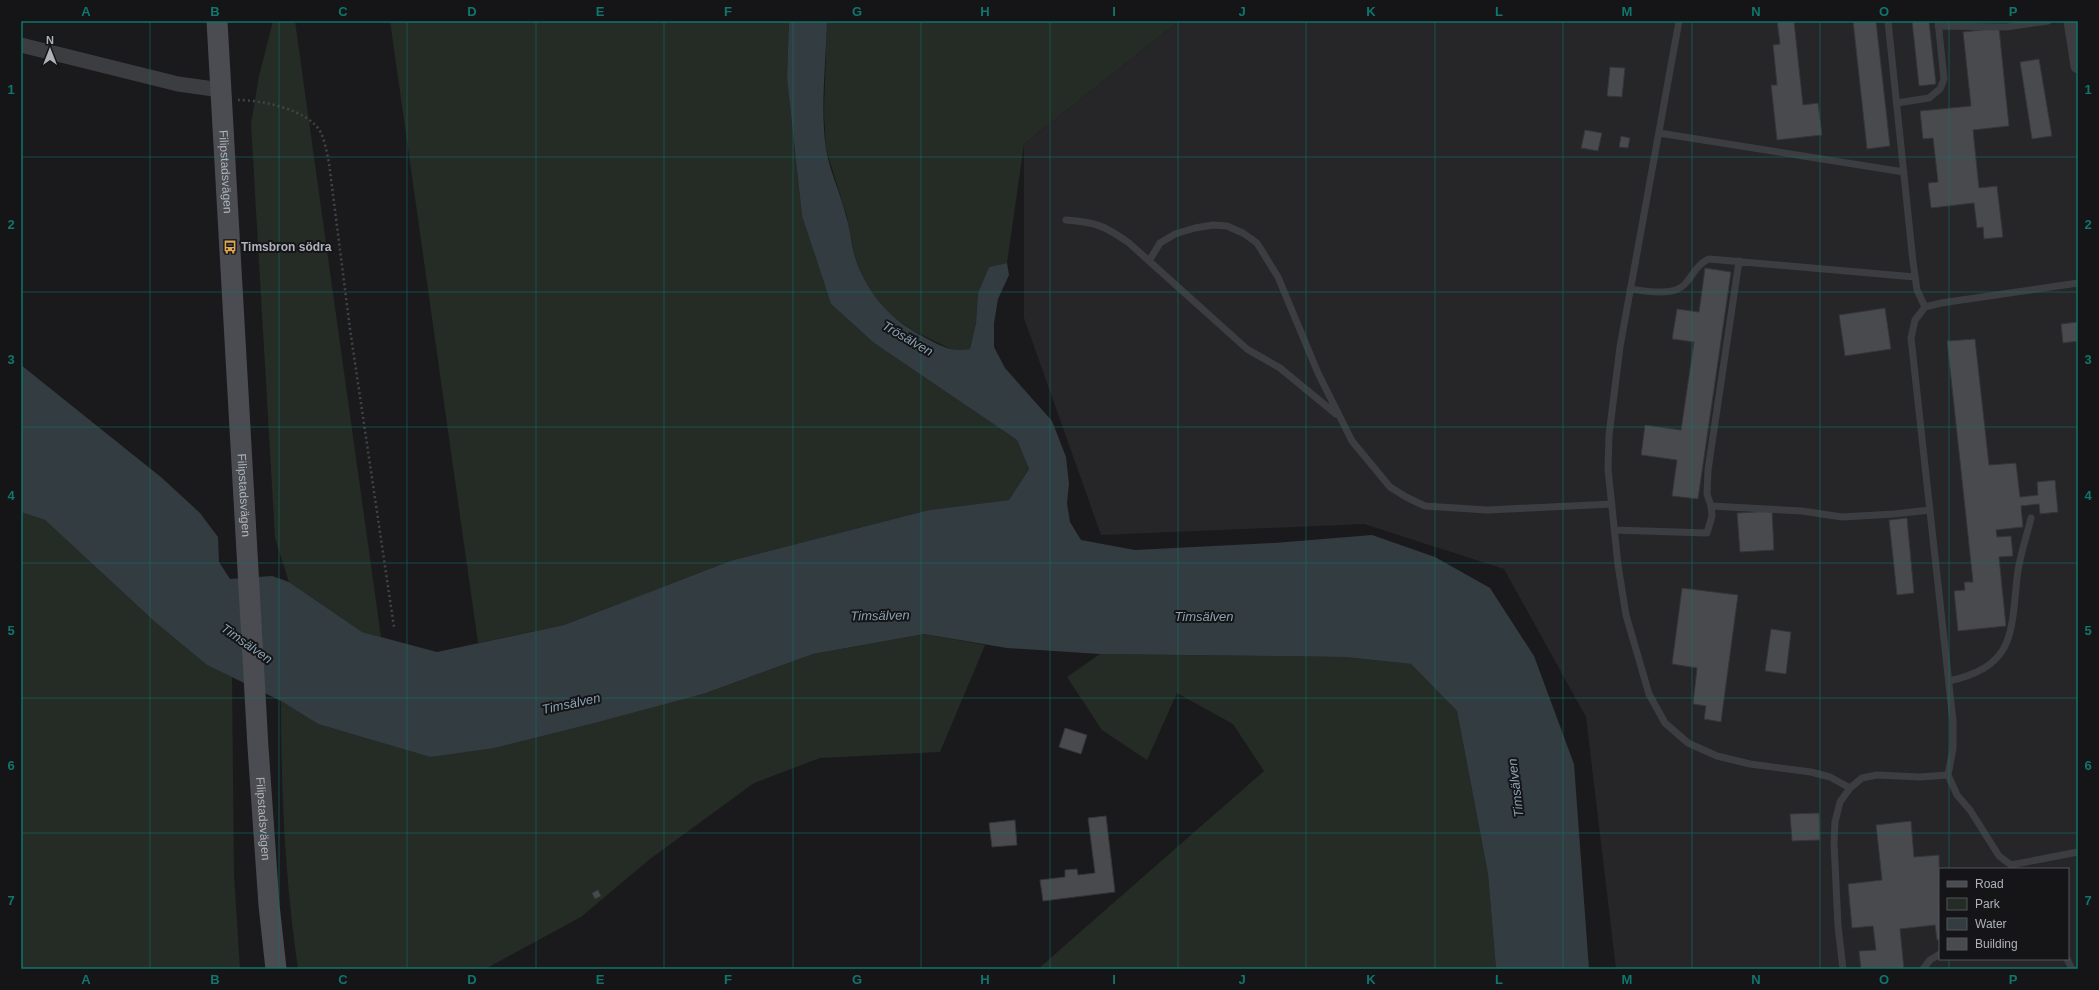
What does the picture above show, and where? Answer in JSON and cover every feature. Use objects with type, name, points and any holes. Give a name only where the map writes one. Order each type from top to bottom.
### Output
[{"type":"main road","name":"Filipstadsvägen","points":[[217,21],[255,692],[268,897],[276,969]]},
{"type":"street","points":[[2071,21],[2078,66]]},
{"type":"street","points":[[21,45],[178,84],[221,90]]},
{"type":"lane","points":[[1679,21],[1620,347],[1609,435],[1608,469],[1614,530],[1628,622],[1649,694],[1665,723],[1688,743],[1717,756],[1750,764],[1811,772],[1830,777],[1850,788]]},
{"type":"lane","points":[[1888,21],[1915,277],[1917,290],[1925,307]]},
{"type":"lane","points":[[1897,103],[1929,98],[1940,90],[1944,80],[1938,23],[2006,27],[2048,21]]},
{"type":"lane","points":[[1659,133],[1904,172]]},
{"type":"lane","points":[[1066,220],[1089,222],[1108,228],[1129,243],[1247,349],[1280,368],[1344,421]]},
{"type":"lane","points":[[1149,261],[1160,243],[1175,234],[1195,228],[1213,225],[1227,226],[1243,233],[1257,243],[1278,277],[1318,373],[1334,406],[1344,421],[1352,441],[1390,487],[1406,497],[1425,506],[1487,510],[1612,504]]},
{"type":"lane","points":[[1630,289],[1650,292],[1673,290],[1684,285],[1703,261],[1709,259],[1915,277]]},
{"type":"lane","points":[[1614,530],[1707,533],[1712,516],[1711,506],[1707,494],[1708,470],[1739,262]]},
{"type":"lane","points":[[2078,283],[1941,303],[1925,307],[1915,320],[1911,338],[1953,721],[1953,749],[1948,775],[1957,795],[1970,810],[1999,856],[2011,868],[2078,852]]},
{"type":"lane","points":[[1711,506],[1802,510],[1842,517],[1930,510]]},
{"type":"lane","points":[[1949,682],[1970,676],[1990,666],[2006,647],[2012,626],[2021,552],[2031,518]]},
{"type":"lane","points":[[1843,969],[1838,926],[1835,822],[1840,802],[1850,788],[1862,778],[1877,775],[1920,777],[1948,775]]},
{"type":"lane","points":[[1923,969],[1930,960],[1939,955]]},
{"type":"lane","points":[[2068,960],[2072,969]]},
{"type":"path","points":[[221,90],[230,100],[240,100],[291,110],[306,118],[320,132],[324,142],[329,163],[350,329],[394,627]]},
{"type":"shaded area","points":[[1179,21],[2078,21],[2078,969],[1616,969],[1586,717],[1504,569],[1364,524],[1101,535],[1024,318],[1024,144]]},
{"type":"green space","points":[[273,21],[295,21],[381,637],[362,632],[289,582],[275,538],[251,124],[259,76]]},
{"type":"green space","points":[[390,21],[789,21],[787,78],[802,216],[831,304],[874,343],[1017,440],[1029,469],[1009,500],[929,510],[730,561],[564,625],[478,643]]},
{"type":"green space","points":[[827,21],[1179,21],[1024,144],[1007,263],[989,267],[978,293],[976,323],[970,349],[957,352],[914,331],[888,313],[867,288],[854,254],[847,217],[826,149],[824,112]]},
{"type":"green space","points":[[21,512],[45,520],[155,622],[207,665],[232,677],[234,874],[240,969],[21,969]]},
{"type":"green space","points":[[924,634],[985,645],[940,752],[820,758],[754,783],[650,859],[581,917],[485,969],[298,969],[287,869],[282,769],[281,701],[318,724],[430,757],[706,693],[813,654]]},
{"type":"green space","points":[[1100,654],[1345,657],[1411,664],[1457,711],[1488,874],[1496,969],[1038,969],[1264,771],[1233,724],[1177,693],[1147,760],[1102,730],[1067,677]]},
{"type":"water","points":[[789,21],[827,21],[823,102],[826,149],[859,268],[872,292],[888,312],[910,329],[945,347],[957,350],[970,349],[976,323],[978,293],[989,267],[1007,263],[1009,275],[998,299],[994,323],[994,347],[1005,368],[1052,421],[1066,457],[1069,484],[1067,503],[1070,522],[1081,540],[1135,550],[1274,543],[1372,535],[1435,557],[1490,588],[1534,656],[1574,764],[1589,969],[1496,969],[1488,874],[1457,711],[1411,664],[1345,657],[1100,654],[1007,648],[924,634],[813,654],[706,693],[494,748],[430,757],[318,724],[281,701],[207,665],[155,622],[45,520],[21,512],[21,365],[162,478],[200,513],[218,537],[219,562],[230,579],[272,576],[289,582],[362,632],[437,652],[564,625],[730,561],[929,510],[1009,500],[1029,469],[1017,440],[874,343],[831,304],[802,216],[787,78]]},
{"type":"building","points":[[1777,21],[1794,21],[1803,105],[1818,103],[1822,135],[1777,140],[1771,85],[1777,85],[1773,45],[1780,44]]},
{"type":"building","points":[[1853,21],[1876,21],[1890,146],[1867,149]]},
{"type":"building","points":[[1912,21],[1929,21],[1936,84],[1919,86]]},
{"type":"building","points":[[1999,28],[2009,126],[1973,130],[1979,188],[1997,186],[2003,237],[1984,239],[1983,227],[1977,228],[1974,203],[1931,208],[1928,183],[1938,182],[1933,138],[1923,139],[1920,111],[1971,106],[1963,32]]},
{"type":"building","points":[[2039,59],[2052,136],[2032,139],[2020,62]]},
{"type":"building","points":[[1610,67],[1625,68],[1622,97],[1607,96]]},
{"type":"building","points":[[1585,130],[1602,133],[1598,151],[1581,148]]},
{"type":"building","points":[[1621,136],[1630,138],[1628,148],[1619,147]]},
{"type":"building","points":[[1705,268],[1731,272],[1698,499],[1672,496],[1677,460],[1641,455],[1645,425],[1681,430],[1694,342],[1672,339],[1677,309],[1699,312]]},
{"type":"building","points":[[1885,308],[1891,349],[1845,356],[1839,315]]},
{"type":"building","points":[[2078,322],[2078,341],[2063,343],[2061,324]]},
{"type":"building","points":[[1975,339],[1989,465],[2016,463],[2020,497],[2038,495],[2037,482],[2055,480],[2058,512],[2040,514],[2039,504],[2021,506],[2023,527],[1996,530],[1997,537],[2011,536],[2013,556],[1999,557],[2006,626],[1958,631],[1954,591],[1965,590],[1964,582],[1973,582],[1947,341]]},
{"type":"building","points":[[1772,511],[1774,550],[1740,552],[1737,513]]},
{"type":"building","points":[[1907,518],[1914,593],[1897,595],[1889,520]]},
{"type":"building","points":[[1682,588],[1738,595],[1721,722],[1704,719],[1706,706],[1693,704],[1697,668],[1672,664]]},
{"type":"building","points":[[1771,629],[1791,632],[1786,674],[1765,671]]},
{"type":"building","points":[[1065,728],[1087,735],[1081,754],[1059,747]]},
{"type":"building","points":[[1819,813],[1820,840],[1792,841],[1790,814]]},
{"type":"building","points":[[1106,816],[1115,892],[1043,901],[1040,880],[1065,877],[1065,870],[1077,869],[1078,875],[1095,873],[1088,818]]},
{"type":"building","points":[[1015,820],[1017,845],[992,847],[989,823]]},
{"type":"building","points":[[1911,821],[1914,857],[1939,855],[1939,940],[1937,940],[1935,925],[1900,929],[1904,969],[1861,969],[1859,951],[1876,950],[1873,926],[1852,928],[1848,884],[1882,880],[1876,825]]},
{"type":"building","points":[[598,890],[601,896],[595,899],[592,893]]},
{"type":"place","name":"Timsbron södra","points":[[230,247]]},
{"type":"water label","name":"Trösälven","points":[[908,338]]},
{"type":"water label","name":"Timsälven","points":[[880,615]]},
{"type":"water label","name":"Timsälven","points":[[1204,616]]},
{"type":"water label","name":"Timsälven","points":[[247,643]]},
{"type":"water label","name":"Timsälven","points":[[571,703]]},
{"type":"water label","name":"Timsälven","points":[[1515,788]]}]
